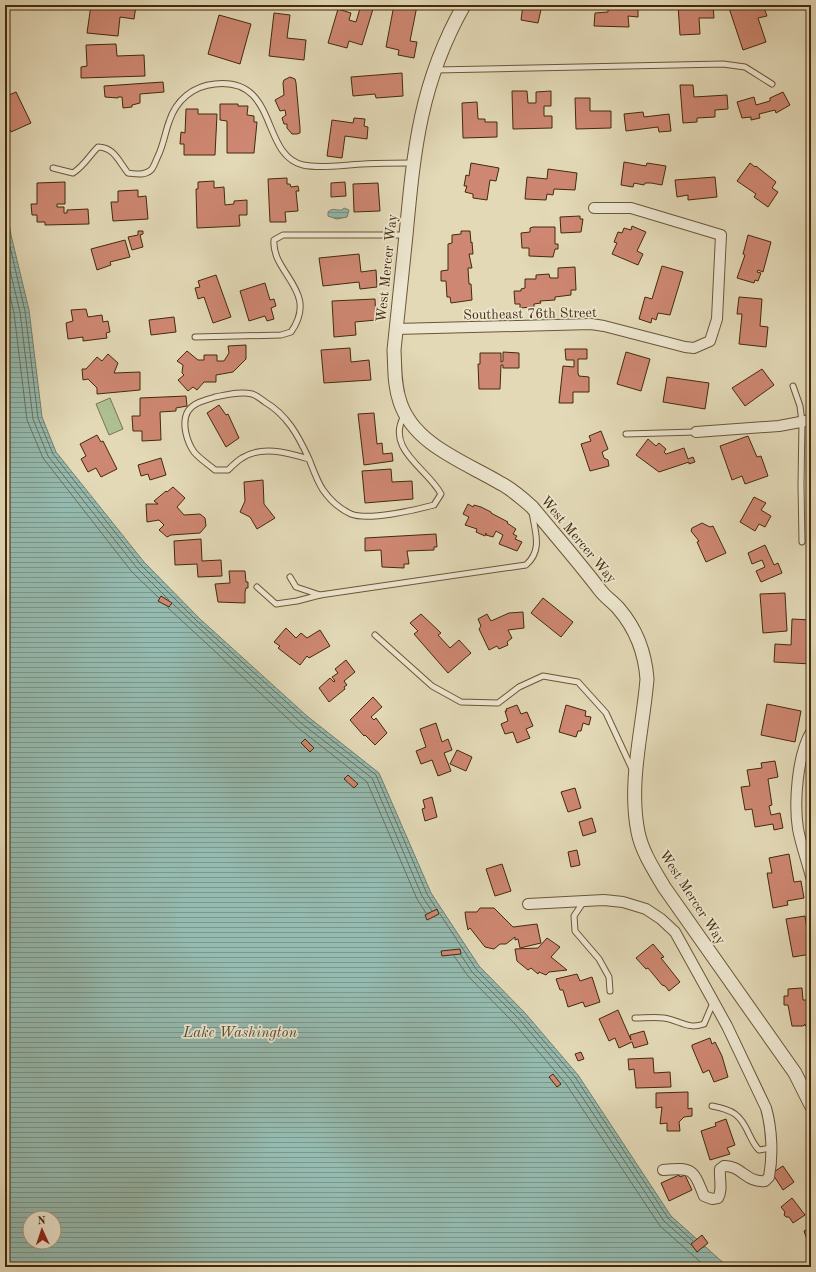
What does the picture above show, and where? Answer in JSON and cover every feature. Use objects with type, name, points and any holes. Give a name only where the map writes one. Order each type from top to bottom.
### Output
[{"type":"street","name":"West Mercer Way","points":[[464,5],[452,26],[433,70],[420,116],[412,163],[394,350],[396,383],[400,402],[405,414],[426,438],[440,449],[501,483],[519,495],[532,507],[601,592],[619,609],[632,626],[641,644],[647,679],[634,804],[638,832],[642,846],[653,869],[688,923],[795,1073],[811,1105]]},
{"type":"street","name":"Southeast 76th Street","points":[[396,329],[591,324],[685,347],[694,348],[710,341],[717,319],[721,235],[631,208],[594,208]]},
{"type":"street","points":[[696,432],[778,426],[807,421]]},
{"type":"street","points":[[811,732],[802,763],[797,799],[798,829],[811,877]]},
{"type":"street","points":[[528,904],[584,900],[624,902],[646,910],[661,919],[675,932],[727,1026],[766,1108],[769,1122],[771,1148],[771,1168],[769,1177],[765,1181],[756,1182],[736,1168],[724,1166],[720,1169],[720,1194],[718,1198],[712,1199],[704,1196],[696,1176],[692,1172],[682,1168],[663,1170]]},
{"type":"street","points":[[675,932],[688,923]]},
{"type":"lane","points":[[433,70],[723,64],[745,66],[772,84]]},
{"type":"lane","points":[[53,168],[73,174],[82,167],[90,155],[98,147],[106,147],[114,152],[128,173],[140,175],[151,169],[160,152],[169,120],[175,108],[187,94],[203,85],[222,83],[238,86],[252,94],[262,106],[281,151],[290,159],[303,165],[328,166],[386,162],[412,163]]},
{"type":"lane","points":[[195,338],[252,337],[281,335],[291,332],[299,314],[300,302],[294,284],[273,248],[274,240],[283,235],[406,235]]},
{"type":"lane","points":[[793,386],[807,421],[801,485],[802,542]]},
{"type":"lane","points":[[309,459],[289,453],[260,452],[242,457],[228,470],[215,470],[194,452],[188,439],[184,424],[188,411],[199,402],[216,397],[234,393],[252,394],[277,409],[287,420],[297,434],[309,459],[323,489],[335,504],[352,514],[369,516],[408,512],[434,505],[441,494],[436,484],[410,459],[400,438],[398,430],[405,414]]},
{"type":"lane","points":[[626,434],[696,432]]},
{"type":"lane","points":[[257,587],[276,604],[297,601],[320,595],[526,565],[534,558],[537,547],[532,507]]},
{"type":"lane","points":[[290,577],[296,587],[320,595]]},
{"type":"lane","points":[[375,635],[432,686],[461,702],[498,704],[519,687],[543,676],[578,682],[606,713],[636,777]]},
{"type":"lane","points":[[584,900],[574,916],[575,931],[602,965],[609,977],[610,991]]},
{"type":"lane","points":[[635,1018],[665,1018],[685,1026],[696,1027],[704,1024],[713,1003]]},
{"type":"lane","points":[[712,1106],[735,1112],[744,1122],[755,1146],[759,1150],[771,1148]]},
{"type":"green space","points":[[110,398],[123,429],[109,435],[96,404]]},
{"type":"water","name":"Lake Washington","points":[[5,203],[29,310],[42,417],[56,452],[144,562],[200,619],[307,716],[379,773],[431,893],[479,966],[525,1013],[578,1075],[671,1216],[728,1267],[5,1267]]},
{"type":"water","points":[[344,208],[349,210],[347,217],[337,219],[328,216],[328,212],[333,209],[342,210]]},
{"type":"building","points":[[91,5],[136,6],[134,19],[120,17],[118,36],[87,33]]},
{"type":"building","points":[[361,5],[373,9],[362,45],[349,41],[347,48],[328,43],[338,9],[351,13],[349,20],[356,22]]},
{"type":"building","points":[[394,5],[417,6],[410,41],[417,42],[414,58],[398,55],[399,50],[386,47]]},
{"type":"building","points":[[523,5],[542,5],[538,23],[521,20]]},
{"type":"building","points":[[608,5],[638,5],[638,17],[628,16],[629,27],[594,26],[595,13],[608,12]]},
{"type":"building","points":[[678,5],[713,5],[714,18],[699,18],[700,34],[680,35]]},
{"type":"building","points":[[728,5],[763,5],[767,16],[758,18],[766,42],[743,50]]},
{"type":"building","points":[[274,13],[290,15],[287,38],[306,40],[304,60],[269,56]]},
{"type":"building","points":[[219,15],[251,24],[240,64],[208,54]]},
{"type":"building","points":[[116,44],[117,56],[144,55],[145,76],[81,78],[81,67],[87,66],[86,45]]},
{"type":"building","points":[[402,73],[403,96],[376,98],[375,94],[353,96],[351,77]]},
{"type":"building","points":[[290,77],[295,79],[296,83],[300,128],[300,133],[297,134],[292,134],[287,128],[287,124],[284,124],[282,118],[286,115],[285,110],[280,111],[275,100],[284,95],[284,80]]},
{"type":"building","points":[[163,82],[164,92],[140,94],[140,103],[132,105],[132,107],[123,108],[122,97],[105,97],[104,86]]},
{"type":"building","points":[[680,85],[693,85],[694,97],[727,95],[728,109],[715,110],[715,117],[697,118],[697,122],[683,123]]},
{"type":"building","points":[[5,91],[7,91],[9,95],[16,92],[31,123],[11,132],[6,122],[5,123]]},
{"type":"building","points":[[512,91],[527,91],[528,103],[536,103],[536,92],[551,91],[551,106],[544,106],[544,116],[552,116],[552,128],[513,129]]},
{"type":"building","points":[[783,92],[790,105],[776,113],[775,110],[759,114],[760,118],[751,120],[751,117],[742,118],[737,102],[754,97],[756,105],[770,101],[770,98]]},
{"type":"building","points":[[575,98],[590,98],[590,111],[611,111],[611,128],[576,129]]},
{"type":"building","points":[[477,102],[478,119],[485,119],[485,122],[497,122],[497,137],[463,138],[462,103]]},
{"type":"building","points":[[220,104],[238,104],[238,106],[248,106],[247,115],[254,116],[254,122],[257,122],[254,153],[227,153],[227,121],[220,120]]},
{"type":"building","points":[[186,109],[198,109],[198,114],[217,114],[215,155],[184,155],[184,144],[180,144],[181,132],[185,133]]},
{"type":"building","points":[[643,112],[644,117],[669,114],[671,131],[659,132],[658,127],[626,131],[624,114]]},
{"type":"building","points":[[354,118],[365,119],[364,126],[368,127],[367,139],[345,136],[342,158],[327,156],[332,120],[353,123]]},
{"type":"building","points":[[624,162],[646,166],[647,163],[666,166],[662,185],[645,183],[644,185],[634,183],[633,187],[621,185]]},
{"type":"building","points":[[471,163],[499,168],[496,181],[490,180],[487,200],[473,198],[473,194],[465,192],[467,186],[464,186],[466,175],[469,176]]},
{"type":"building","points":[[750,163],[776,182],[772,188],[778,192],[768,207],[754,197],[756,194],[737,181]]},
{"type":"building","points":[[548,169],[577,173],[575,190],[554,189],[553,195],[547,194],[546,200],[525,199],[527,177],[547,179]]},
{"type":"building","points":[[715,177],[717,197],[688,200],[688,195],[677,197],[675,180]]},
{"type":"building","points":[[287,178],[287,184],[290,184],[291,187],[298,186],[299,191],[296,191],[298,211],[285,212],[286,222],[270,222],[268,179]]},
{"type":"building","points":[[214,181],[214,188],[224,187],[225,205],[234,204],[234,201],[247,200],[247,215],[239,215],[240,226],[197,228],[196,189],[198,189],[198,182]]},
{"type":"building","points":[[65,182],[65,204],[57,204],[57,207],[64,207],[64,213],[67,213],[67,210],[88,209],[89,224],[45,225],[45,222],[37,222],[37,215],[32,215],[31,204],[37,204],[37,183]]},
{"type":"building","points":[[345,182],[346,196],[331,197],[331,183]]},
{"type":"building","points":[[378,183],[380,211],[354,212],[353,184]]},
{"type":"building","points":[[138,190],[138,197],[146,196],[148,219],[113,221],[111,202],[118,202],[118,191]]},
{"type":"building","points":[[580,216],[580,219],[583,219],[581,232],[561,233],[560,217]]},
{"type":"building","points":[[632,226],[646,232],[637,251],[643,254],[638,265],[612,254],[617,243],[614,242],[618,232],[622,233],[624,228],[631,230]]},
{"type":"building","points":[[555,227],[555,244],[558,244],[558,249],[555,249],[553,257],[529,256],[529,248],[522,248],[521,233],[530,232],[530,228]]},
{"type":"building","points":[[138,231],[143,231],[143,234],[140,235],[143,247],[132,250],[128,237],[138,235]]},
{"type":"building","points":[[461,231],[470,231],[471,243],[472,242],[473,254],[469,254],[472,268],[468,268],[472,300],[451,303],[450,297],[447,297],[446,281],[441,281],[441,271],[448,270],[448,244],[452,243],[452,235],[461,234]]},
{"type":"building","points":[[748,235],[771,242],[763,272],[758,270],[757,272],[761,273],[758,281],[755,280],[754,283],[737,278],[745,255],[743,254]]},
{"type":"building","points":[[125,240],[130,257],[110,262],[111,265],[97,270],[91,249]]},
{"type":"building","points":[[359,254],[361,272],[376,270],[377,287],[360,289],[359,282],[323,286],[319,258]]},
{"type":"building","points":[[662,266],[683,272],[670,315],[658,313],[656,320],[652,318],[651,323],[639,319],[645,297],[652,299]]},
{"type":"building","points":[[575,267],[576,290],[571,290],[571,295],[555,297],[555,300],[540,301],[541,303],[534,304],[534,307],[520,308],[520,304],[515,304],[514,291],[521,291],[521,289],[525,288],[525,279],[536,279],[536,275],[549,274],[550,278],[558,278],[558,268]]},
{"type":"building","points":[[216,275],[231,317],[213,323],[204,297],[198,299],[195,288],[200,287],[198,281]]},
{"type":"building","points":[[265,283],[270,300],[274,299],[276,306],[271,308],[274,319],[267,321],[265,316],[249,321],[240,291]]},
{"type":"building","points":[[739,297],[762,299],[760,326],[768,327],[766,347],[739,344],[742,314],[737,314]]},
{"type":"building","points":[[375,299],[376,320],[355,322],[356,335],[334,337],[332,301]]},
{"type":"building","points":[[86,309],[88,317],[102,315],[103,322],[108,321],[110,332],[106,333],[107,338],[83,341],[83,337],[68,339],[66,323],[73,321],[71,310]]},
{"type":"building","points":[[174,317],[176,332],[151,335],[149,320]]},
{"type":"building","points":[[246,345],[246,359],[233,372],[216,375],[216,382],[204,382],[197,390],[193,387],[188,391],[178,380],[184,375],[182,373],[183,365],[177,361],[187,351],[198,360],[204,360],[204,355],[217,355],[217,361],[224,361],[229,353],[228,346]]},
{"type":"building","points":[[350,348],[351,362],[369,360],[371,380],[324,383],[321,350]]},
{"type":"building","points":[[565,349],[587,349],[587,359],[578,359],[578,373],[579,376],[589,377],[589,392],[573,392],[573,403],[559,403],[563,366],[574,367],[574,360],[566,360]]},
{"type":"building","points":[[503,352],[519,353],[519,368],[503,368],[503,365],[501,365],[500,389],[479,389],[478,364],[480,364],[480,353],[501,353],[501,362],[503,361]]},
{"type":"building","points":[[626,352],[650,359],[641,391],[617,384]]},
{"type":"building","points":[[108,354],[118,363],[114,373],[140,372],[140,390],[97,394],[97,388],[88,379],[83,380],[82,369],[86,369],[97,357],[102,361]]},
{"type":"building","points":[[762,369],[774,385],[745,406],[732,388]]},
{"type":"building","points":[[667,377],[709,383],[705,409],[663,402]]},
{"type":"building","points":[[186,396],[187,406],[176,408],[176,411],[160,412],[161,440],[142,441],[142,431],[133,431],[132,416],[140,416],[140,398]]},
{"type":"building","points":[[219,405],[226,415],[228,414],[239,438],[226,447],[207,413]]},
{"type":"building","points":[[374,413],[377,444],[382,443],[383,454],[392,453],[393,461],[364,465],[358,414]]},
{"type":"building","points":[[601,431],[608,449],[602,452],[604,458],[608,460],[609,466],[590,471],[581,444],[591,441],[589,436]]},
{"type":"building","points":[[97,435],[101,442],[103,441],[117,469],[101,477],[96,468],[88,472],[81,459],[86,456],[80,444]]},
{"type":"building","points":[[748,436],[757,457],[761,456],[768,476],[745,484],[742,476],[732,480],[720,446]]},
{"type":"building","points":[[648,439],[656,446],[659,443],[666,449],[664,452],[666,454],[684,448],[688,459],[693,457],[695,462],[689,464],[689,462],[659,472],[636,455]]},
{"type":"building","points":[[161,458],[166,475],[150,480],[148,474],[141,476],[138,465]]},
{"type":"building","points":[[391,469],[392,482],[412,481],[413,499],[365,503],[362,471]]},
{"type":"building","points":[[263,480],[264,504],[275,518],[257,529],[250,517],[240,512],[245,501],[244,482]]},
{"type":"building","points":[[173,487],[185,498],[177,507],[184,515],[200,514],[205,518],[206,526],[200,533],[171,535],[167,537],[159,530],[164,525],[159,520],[147,522],[146,504],[158,504],[154,501]]},
{"type":"building","points":[[754,497],[766,503],[761,510],[771,516],[765,527],[759,524],[755,531],[740,522]]},
{"type":"building","points":[[468,504],[473,507],[474,505],[481,507],[491,512],[508,522],[507,523],[516,529],[513,534],[517,536],[515,539],[522,542],[517,551],[499,544],[503,535],[496,531],[493,537],[486,535],[486,533],[485,536],[476,532],[477,529],[465,525],[469,517],[463,514]]},
{"type":"building","points":[[702,523],[710,527],[713,526],[726,553],[706,562],[697,542],[699,541],[691,531],[692,528]]},
{"type":"building","points":[[436,534],[437,547],[434,547],[434,550],[407,551],[409,564],[404,564],[404,568],[382,567],[381,550],[365,551],[365,538]]},
{"type":"building","points":[[201,539],[202,561],[221,560],[222,576],[198,577],[197,564],[175,565],[174,541]]},
{"type":"building","points":[[765,545],[774,565],[778,563],[782,573],[761,582],[756,571],[765,567],[762,560],[752,564],[748,553]]},
{"type":"building","points":[[229,571],[245,571],[248,588],[246,588],[245,592],[245,603],[218,602],[215,584],[230,583]]},
{"type":"building","points":[[785,593],[787,631],[763,633],[760,594]]},
{"type":"building","points":[[161,596],[172,603],[169,607],[158,601]]},
{"type":"building","points":[[543,598],[573,622],[561,637],[531,613]]},
{"type":"building","points":[[523,612],[524,628],[508,630],[512,638],[507,642],[508,645],[499,649],[497,646],[489,650],[479,629],[481,626],[478,619],[487,614],[491,621],[509,613]]},
{"type":"building","points":[[421,614],[441,633],[438,635],[450,648],[459,640],[471,653],[448,673],[414,634],[418,631],[410,623]]},
{"type":"building","points":[[792,619],[811,620],[811,664],[774,662],[775,644],[791,645]]},
{"type":"building","points":[[286,628],[296,638],[301,633],[307,638],[320,630],[330,646],[309,658],[307,656],[300,665],[278,648],[280,646],[274,642]]},
{"type":"building","points":[[346,660],[355,672],[344,681],[347,685],[344,687],[345,689],[329,702],[319,688],[330,678],[334,682],[335,681],[332,677],[338,673],[335,669]]},
{"type":"building","points":[[373,697],[382,707],[371,717],[374,720],[376,718],[387,733],[375,745],[365,735],[364,736],[350,720]]},
{"type":"building","points":[[767,704],[801,711],[795,742],[761,735]]},
{"type":"building","points":[[517,705],[521,714],[527,712],[533,726],[526,729],[530,738],[517,743],[513,732],[505,734],[501,724],[508,721],[505,711],[507,711],[506,709]]},
{"type":"building","points":[[566,705],[586,711],[585,716],[591,717],[589,725],[583,723],[581,731],[578,731],[576,737],[559,732]]},
{"type":"building","points":[[436,723],[442,742],[448,739],[452,750],[444,753],[451,771],[438,776],[432,760],[421,764],[416,751],[426,747],[420,729]]},
{"type":"building","points":[[305,739],[314,748],[310,752],[301,743]]},
{"type":"building","points":[[457,750],[472,757],[466,771],[450,764]]},
{"type":"building","points":[[775,761],[778,777],[768,779],[772,805],[769,806],[771,815],[780,813],[783,828],[774,830],[773,824],[755,827],[752,809],[745,810],[741,787],[750,786],[747,770],[762,768],[761,763]]},
{"type":"building","points":[[348,775],[358,784],[354,788],[344,779]]},
{"type":"building","points":[[575,788],[581,808],[568,812],[561,792]]},
{"type":"building","points":[[432,797],[437,817],[425,821],[422,809],[425,808],[423,800]]},
{"type":"building","points":[[592,818],[596,832],[583,836],[579,822]]},
{"type":"building","points":[[577,850],[580,865],[571,867],[568,852]]},
{"type":"building","points":[[789,854],[794,882],[801,881],[804,898],[787,901],[788,905],[773,908],[767,873],[772,873],[769,858]]},
{"type":"building","points":[[502,864],[511,891],[495,896],[486,869]]},
{"type":"building","points":[[480,908],[494,908],[513,927],[537,924],[541,943],[520,948],[518,939],[515,940],[515,937],[506,944],[500,944],[494,949],[485,947],[470,928],[468,930],[466,920],[465,912],[477,912]]},
{"type":"building","points":[[437,909],[439,914],[427,920],[425,915]]},
{"type":"building","points":[[805,916],[808,936],[811,936],[811,954],[793,957],[786,919]]},
{"type":"building","points":[[547,938],[560,947],[551,957],[567,970],[549,972],[546,975],[539,972],[538,974],[531,968],[528,970],[517,961],[515,949],[538,948]]},
{"type":"building","points":[[653,944],[664,957],[661,958],[680,982],[669,991],[648,968],[646,969],[636,958]]},
{"type":"building","points":[[460,949],[461,954],[442,956],[441,951]]},
{"type":"building","points":[[577,974],[580,981],[592,977],[600,1002],[585,1007],[583,1002],[568,1007],[563,990],[560,990],[556,979]]},
{"type":"building","points":[[802,988],[803,1000],[807,1000],[807,1008],[809,1008],[811,1025],[805,1026],[805,1024],[803,1026],[792,1026],[788,1005],[784,1005],[784,996],[788,996],[788,989]]},
{"type":"building","points":[[618,1010],[631,1040],[630,1035],[644,1031],[648,1044],[634,1048],[632,1042],[619,1048],[615,1038],[609,1041],[599,1019]]},
{"type":"building","points":[[710,1038],[712,1044],[715,1042],[722,1056],[728,1077],[714,1082],[709,1070],[703,1073],[692,1047],[692,1045]]},
{"type":"building","points":[[581,1052],[584,1059],[578,1061],[575,1054]]},
{"type":"building","points":[[653,1058],[654,1073],[670,1072],[671,1087],[636,1088],[634,1069],[629,1070],[628,1059]]},
{"type":"building","points":[[553,1074],[561,1084],[557,1087],[549,1077]]},
{"type":"building","points":[[688,1092],[688,1109],[692,1108],[692,1116],[684,1117],[679,1122],[680,1131],[667,1131],[667,1123],[660,1124],[662,1107],[656,1108],[656,1093]]},
{"type":"building","points":[[726,1119],[735,1145],[727,1148],[730,1154],[710,1160],[701,1131],[716,1126],[715,1123]]},
{"type":"building","points":[[783,1166],[794,1182],[783,1190],[772,1173]]},
{"type":"building","points":[[679,1175],[680,1177],[685,1175],[692,1190],[669,1201],[661,1183]]},
{"type":"building","points":[[792,1198],[805,1215],[793,1223],[789,1217],[784,1215],[785,1212],[781,1207]]},
{"type":"building","points":[[811,1227],[811,1247],[810,1248],[804,1231]]},
{"type":"building","points":[[702,1235],[708,1243],[697,1252],[691,1244]]}]
